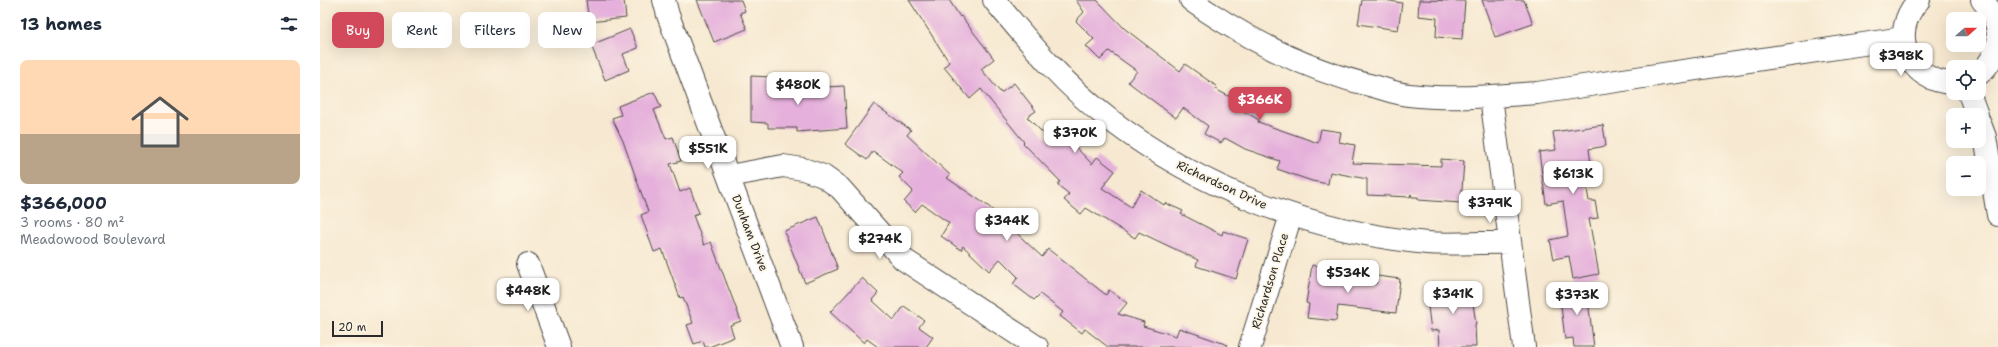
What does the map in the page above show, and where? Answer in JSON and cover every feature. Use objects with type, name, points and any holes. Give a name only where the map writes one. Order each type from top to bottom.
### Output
[{"type":"street","name":"Dunham Drive","points":[[664,0],[668,15],[789,339]]},
{"type":"street","name":"Richardson Drive","points":[[994,0],[1055,70],[1109,120],[1183,169],[1252,201],[1291,215],[1338,228],[1387,238],[1429,243],[1509,243]]},
{"type":"street","points":[[1191,0],[1274,52],[1335,77],[1408,95],[1443,97],[1491,97],[1537,93],[1903,38]]},
{"type":"street","points":[[1920,0],[1912,8],[1905,23],[1903,38],[1907,54],[1915,68],[1928,77],[1946,83]]},
{"type":"street","points":[[1982,0],[1992,10],[1997,25],[1998,35]]},
{"type":"street","points":[[1986,68],[1994,55],[1998,42]]},
{"type":"street","points":[[1491,97],[1509,243],[1524,347]]},
{"type":"street","points":[[1986,143],[1998,215]]},
{"type":"street","points":[[729,176],[783,166],[803,169],[823,176],[840,188],[903,259],[1037,347]]},
{"type":"street","name":"Richardson Place","points":[[1250,347],[1291,215]]},
{"type":"street","points":[[528,264],[560,347]]},
{"type":"building","points":[[586,0],[624,0],[626,18],[596,21],[596,12],[588,12]]},
{"type":"building","points":[[697,0],[741,0],[745,11],[740,13],[747,29],[714,42]]},
{"type":"building","points":[[909,0],[949,0],[960,17],[961,16],[994,59],[981,69],[1001,93],[1014,83],[1036,111],[1027,117],[1049,139],[1059,130],[1092,164],[1097,157],[1115,171],[1102,188],[1131,207],[1141,190],[1164,205],[1165,203],[1183,211],[1181,214],[1222,235],[1223,231],[1248,239],[1236,279],[1196,266],[1198,260],[1139,232],[1135,238],[1086,208],[1081,214],[1064,200],[1069,194],[1058,185],[1060,181],[1023,143],[1024,142],[981,89],[970,99],[944,67],[949,62]]},
{"type":"building","points":[[1076,0],[1097,0],[1125,29],[1180,71],[1185,64],[1216,86],[1215,89],[1238,101],[1235,106],[1259,120],[1258,122],[1318,143],[1321,129],[1341,132],[1339,142],[1355,145],[1352,163],[1441,166],[1441,159],[1464,161],[1461,203],[1418,200],[1418,197],[1412,197],[1411,194],[1410,197],[1367,195],[1367,179],[1330,172],[1328,184],[1312,181],[1277,169],[1280,161],[1245,149],[1225,138],[1221,143],[1204,134],[1208,126],[1183,108],[1176,118],[1128,82],[1137,71],[1109,51],[1100,60],[1086,46],[1094,39],[1076,21],[1084,12]]},
{"type":"building","points":[[1362,0],[1384,0],[1402,3],[1398,30],[1358,24]]},
{"type":"building","points":[[1419,0],[1465,1],[1462,39],[1436,37],[1437,18],[1418,16]]},
{"type":"building","points":[[1482,0],[1524,0],[1533,24],[1495,37]]},
{"type":"building","points":[[630,29],[638,48],[623,54],[629,70],[605,80],[592,48],[596,48],[596,43]]},
{"type":"building","points":[[751,76],[771,77],[771,85],[789,85],[789,89],[844,86],[847,128],[797,132],[797,128],[768,128],[768,123],[751,122]]},
{"type":"building","points":[[654,92],[661,107],[654,110],[666,139],[673,137],[681,161],[670,164],[680,192],[690,188],[699,213],[693,215],[704,245],[711,242],[741,321],[730,325],[734,337],[709,347],[705,347],[703,341],[694,344],[687,325],[693,323],[683,297],[680,298],[662,249],[654,252],[641,215],[648,212],[623,141],[612,118],[621,115],[618,106]]},
{"type":"building","points":[[874,104],[911,130],[907,135],[950,175],[947,178],[988,206],[1042,257],[1048,249],[1106,295],[1109,290],[1127,303],[1118,314],[1144,322],[1143,326],[1176,336],[1179,328],[1228,345],[1227,347],[1108,347],[1085,329],[1082,333],[1060,316],[1063,312],[1040,294],[1034,300],[1013,284],[1018,277],[1000,259],[989,271],[963,246],[961,250],[941,236],[949,223],[922,204],[915,212],[904,202],[913,191],[899,177],[903,173],[873,151],[867,160],[845,144]]},
{"type":"building","points":[[1603,125],[1606,146],[1589,149],[1591,164],[1583,166],[1589,201],[1595,201],[1598,218],[1589,219],[1599,274],[1573,279],[1569,256],[1554,259],[1550,240],[1568,236],[1563,201],[1546,204],[1539,152],[1556,150],[1553,132]]},
{"type":"building","points":[[818,217],[838,269],[805,283],[784,231]]},
{"type":"building","points":[[1312,265],[1345,270],[1343,280],[1376,284],[1377,276],[1400,279],[1396,313],[1338,306],[1336,321],[1307,318],[1309,304],[1306,303]]},
{"type":"building","points":[[862,278],[878,293],[872,300],[894,320],[904,306],[924,320],[919,327],[933,337],[926,347],[878,347],[867,339],[864,343],[830,312]]},
{"type":"building","points":[[1470,283],[1476,324],[1476,347],[1440,347],[1439,330],[1431,331],[1426,290]]},
{"type":"building","points":[[1586,286],[1594,347],[1574,347],[1573,338],[1565,339],[1559,289]]}]
